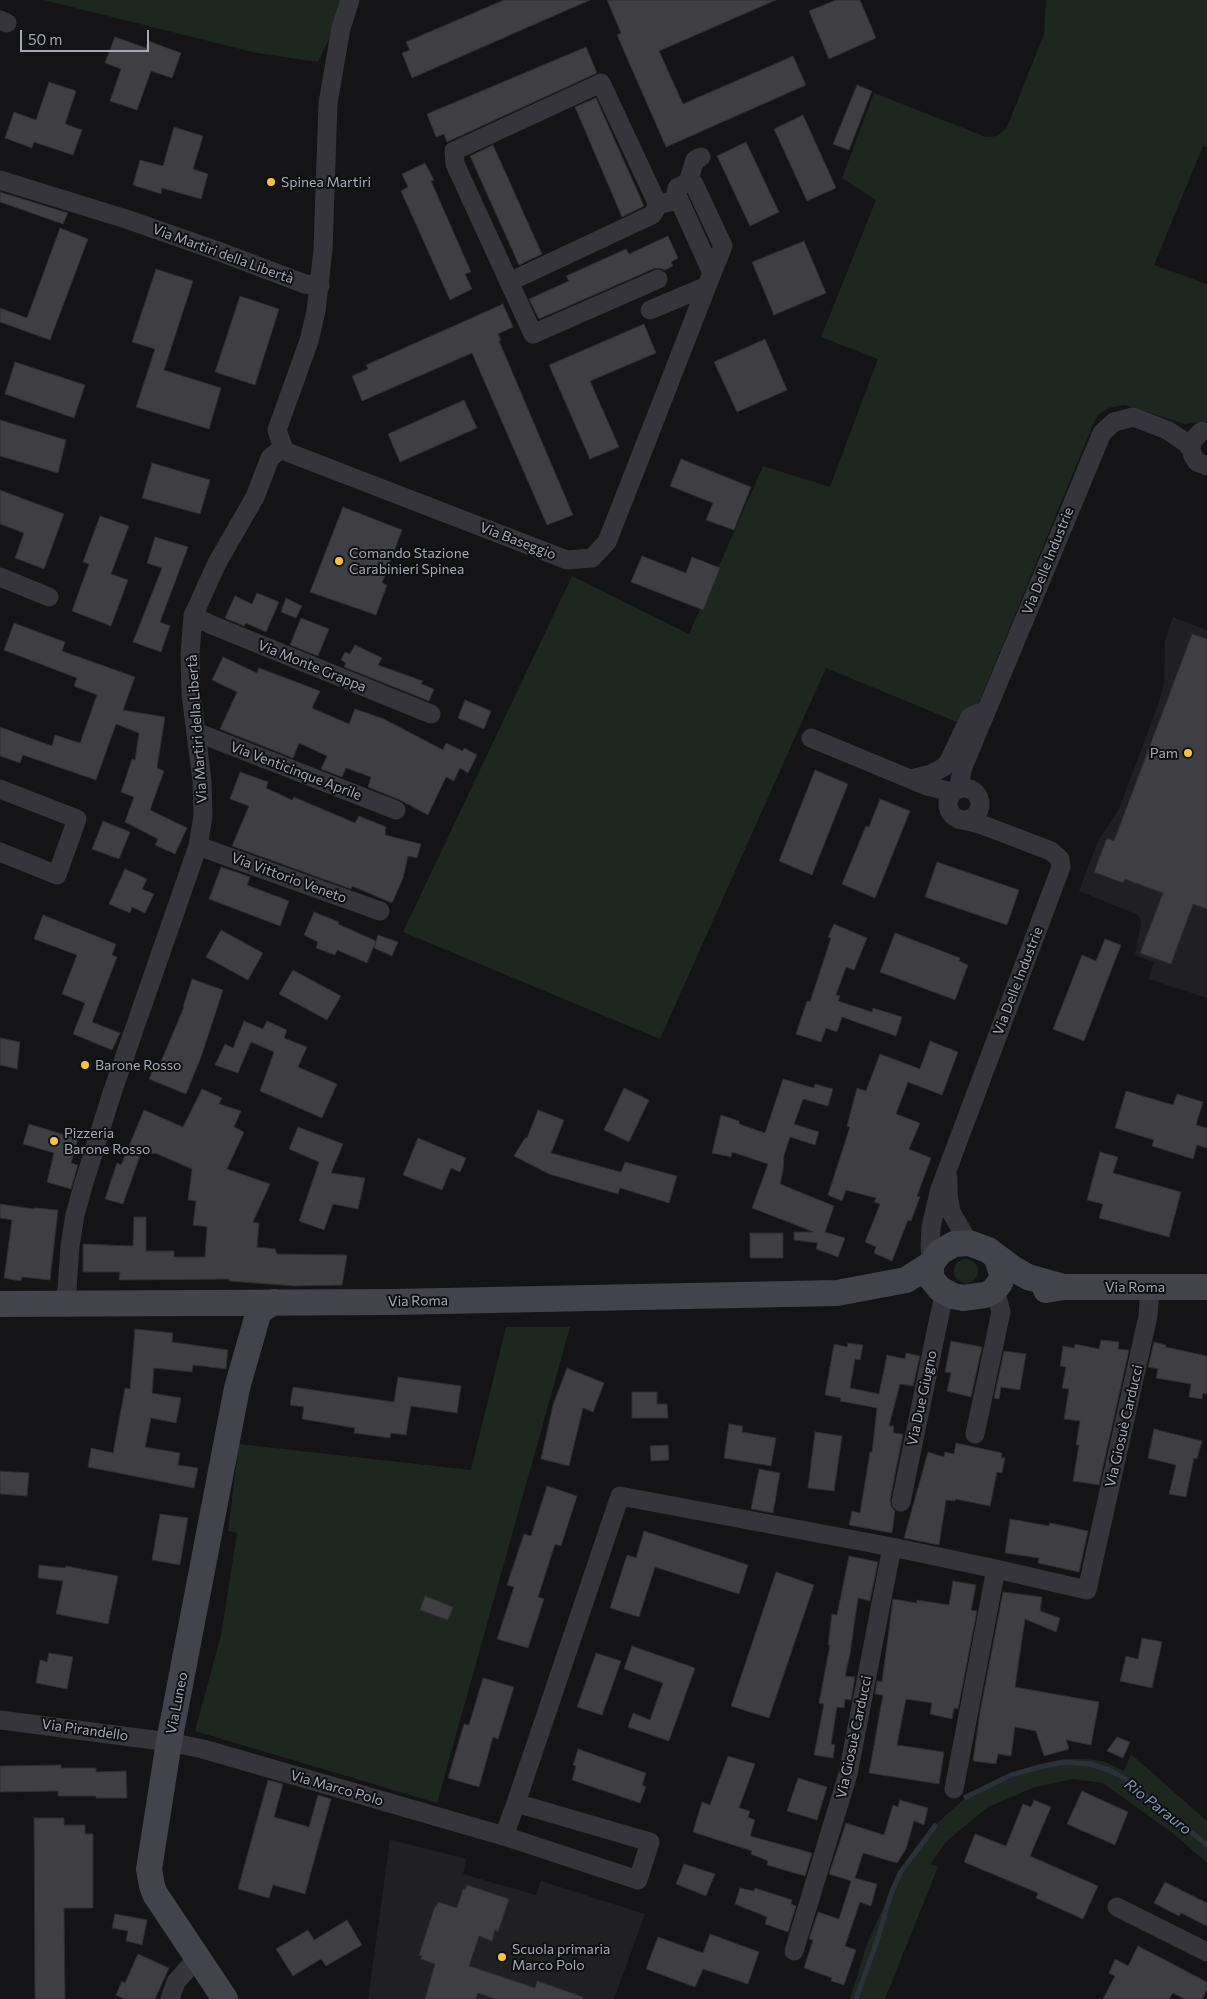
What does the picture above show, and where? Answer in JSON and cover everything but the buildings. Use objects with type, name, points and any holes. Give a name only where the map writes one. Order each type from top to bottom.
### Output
[{"type":"street","points":[[283,448],[277,430],[309,341],[320,286],[328,103],[341,28],[350,0]]},
{"type":"street","points":[[658,205],[601,83],[454,151],[455,164],[533,334],[658,280]]},
{"type":"street","points":[[650,310],[710,279],[676,193],[677,188],[688,182],[695,160],[701,157]]},
{"type":"street","name":"Via Martiri della Libertà","points":[[0,180],[126,219],[305,284],[320,286]]},
{"type":"street","name":"Via Baseggio","points":[[283,448],[287,452],[309,461],[567,560],[592,558],[607,542],[723,246],[694,184],[688,182]]},
{"type":"street","points":[[509,282],[652,214],[658,205],[679,199]]},
{"type":"street","name":"Via Delle Industrie","points":[[932,1263],[930,1247],[931,1227],[948,1167],[1061,867],[1060,859],[1054,853],[998,830],[963,820],[974,817],[962,796],[967,756],[1102,433],[1114,422],[1133,417],[1167,430],[1185,442],[1191,449]]},
{"type":"street","name":"Via Delle Industrie","points":[[1167,430],[1181,432],[1204,430]]},
{"type":"street","name":"Via Delle Industrie","points":[[1204,430],[1192,442],[1191,449],[1197,462],[1207,466]]},
{"type":"street","name":"Via Martiri della Libertà","points":[[66,1303],[70,1246],[75,1215],[83,1186],[112,1093],[198,846],[203,816],[190,654],[193,616],[217,563],[255,497],[270,458],[283,448]]},
{"type":"street","points":[[0,577],[49,597]]},
{"type":"street","name":"Via Monte Grappa","points":[[193,616],[431,714]]},
{"type":"street","points":[[919,782],[949,762],[970,717],[988,707]]},
{"type":"street","name":"Via Venticinque Aprile","points":[[196,732],[396,810]]},
{"type":"street","points":[[812,738],[919,782],[962,796]]},
{"type":"street","points":[[0,789],[77,819],[56,875],[0,852]]},
{"type":"street","name":"Via Delle Industrie","points":[[962,796],[998,830]]},
{"type":"street","name":"Via Vittorio Veneto","points":[[198,846],[380,911]]},
{"type":"street","name":"Via Delle Industrie","points":[[948,1167],[948,1194],[952,1212],[962,1233]]},
{"type":"street","points":[[931,1227],[962,1233]]},
{"type":"street","name":"Via Roma","points":[[0,1304],[237,1303],[837,1293],[906,1280],[932,1263],[940,1252],[954,1244],[962,1233],[1012,1268],[1028,1276],[1064,1287]]},
{"type":"street","points":[[975,1434],[1001,1312],[994,1290],[1000,1283],[1002,1274],[996,1256]]},
{"type":"street","points":[[932,1263],[931,1278],[942,1291]]},
{"type":"street","name":"Via Roma","points":[[837,1293],[876,1300],[942,1291],[963,1298],[975,1298],[994,1290],[1027,1291],[1064,1287],[1207,1287]]},
{"type":"street","name":"Via Giosuè Carducci","points":[[516,1803],[620,1496],[892,1547],[1087,1590],[1148,1316],[1150,1288]]},
{"type":"street","name":"Via Due Giugno","points":[[900,1502],[940,1313],[942,1291]]},
{"type":"street","name":"Via Luneo","points":[[225,1999],[155,1894],[150,1878],[150,1862],[169,1742],[237,1388],[259,1311],[274,1302]]},
{"type":"street","name":"Via Luneo","points":[[237,1303],[237,1388]]},
{"type":"street","name":"Via Giosuè Carducci","points":[[794,1952],[848,1774],[892,1547]]},
{"type":"street","points":[[954,1789],[996,1569]]},
{"type":"street","name":"Via Pirandello","points":[[0,1720],[169,1742]]},
{"type":"street","name":"Via Marco Polo","points":[[169,1742],[504,1836],[638,1880],[650,1842],[516,1803]]},
{"type":"street","points":[[504,1836],[516,1803]]},
{"type":"street","points":[[1117,1907],[1207,1952]]},
{"type":"street","points":[[170,1999],[176,1982],[190,1966],[199,1960]]},
{"type":"shaded area","points":[[44,0],[344,0],[338,20],[318,62],[257,53]]},
{"type":"shaded area","points":[[1046,0],[1207,0],[1207,147],[1203,146],[1154,265],[1207,284],[1207,421],[1185,424],[1124,405],[1108,408],[1099,414],[1094,422],[969,727],[826,668],[660,1039],[403,932],[572,576],[689,634],[763,466],[830,487],[878,359],[821,337],[876,200],[842,178],[874,93],[986,137],[997,136],[1005,129],[1009,122],[1044,34]]},
{"type":"shaded area","points":[[1173,617],[1207,630],[1207,998],[1148,979],[1154,962],[1135,955],[1141,923],[1138,915],[1079,891],[1097,843],[1119,809],[1159,702],[1164,683],[1165,641]]},
{"type":"shaded area","points":[[966,1259],[975,1262],[978,1271],[975,1280],[966,1283],[957,1280],[954,1271],[957,1262]]},
{"type":"shaded area","points":[[506,1327],[570,1327],[437,1803],[195,1731],[221,1635],[237,1533],[228,1531],[239,1444],[471,1470]]},
{"type":"shaded area","points":[[1131,1754],[1207,1821],[1207,1863],[1175,1835],[1103,1783],[1073,1779],[1035,1787],[988,1807],[947,1841],[930,1864],[938,1867],[885,1999],[850,1999],[867,1944],[896,1879],[932,1828],[966,1797],[978,1789],[1015,1772],[1039,1764],[1064,1759],[1103,1761],[1124,1771]]},
{"type":"shaded area","name":"Scuola primaria Marco Polo","points":[[390,1840],[466,1859],[463,1874],[536,1895],[541,1881],[645,1914],[614,1999],[368,1999]]},
{"type":"waterway","name":"Rio Parauro","points":[[966,1797],[1011,1775],[1040,1767],[1064,1762],[1090,1764],[1109,1770],[1124,1778],[1207,1845]]},
{"type":"waterway","name":"Rio Parauro","points":[[856,1999],[876,1944],[891,1894],[900,1873],[935,1826]]},
{"type":"place","name":"Spinea Martiri","points":[[271,182]]},
{"type":"place","name":"Comando Stazione Carabinieri Spinea","points":[[339,561]]},
{"type":"place","name":"Pam","points":[[1188,753]]},
{"type":"place","name":"Barone Rosso","points":[[85,1065]]},
{"type":"place","name":"Pizzeria Barone Rosso","points":[[54,1141]]},
{"type":"place","name":"Scuola primaria Marco Polo","points":[[502,1957]]}]
